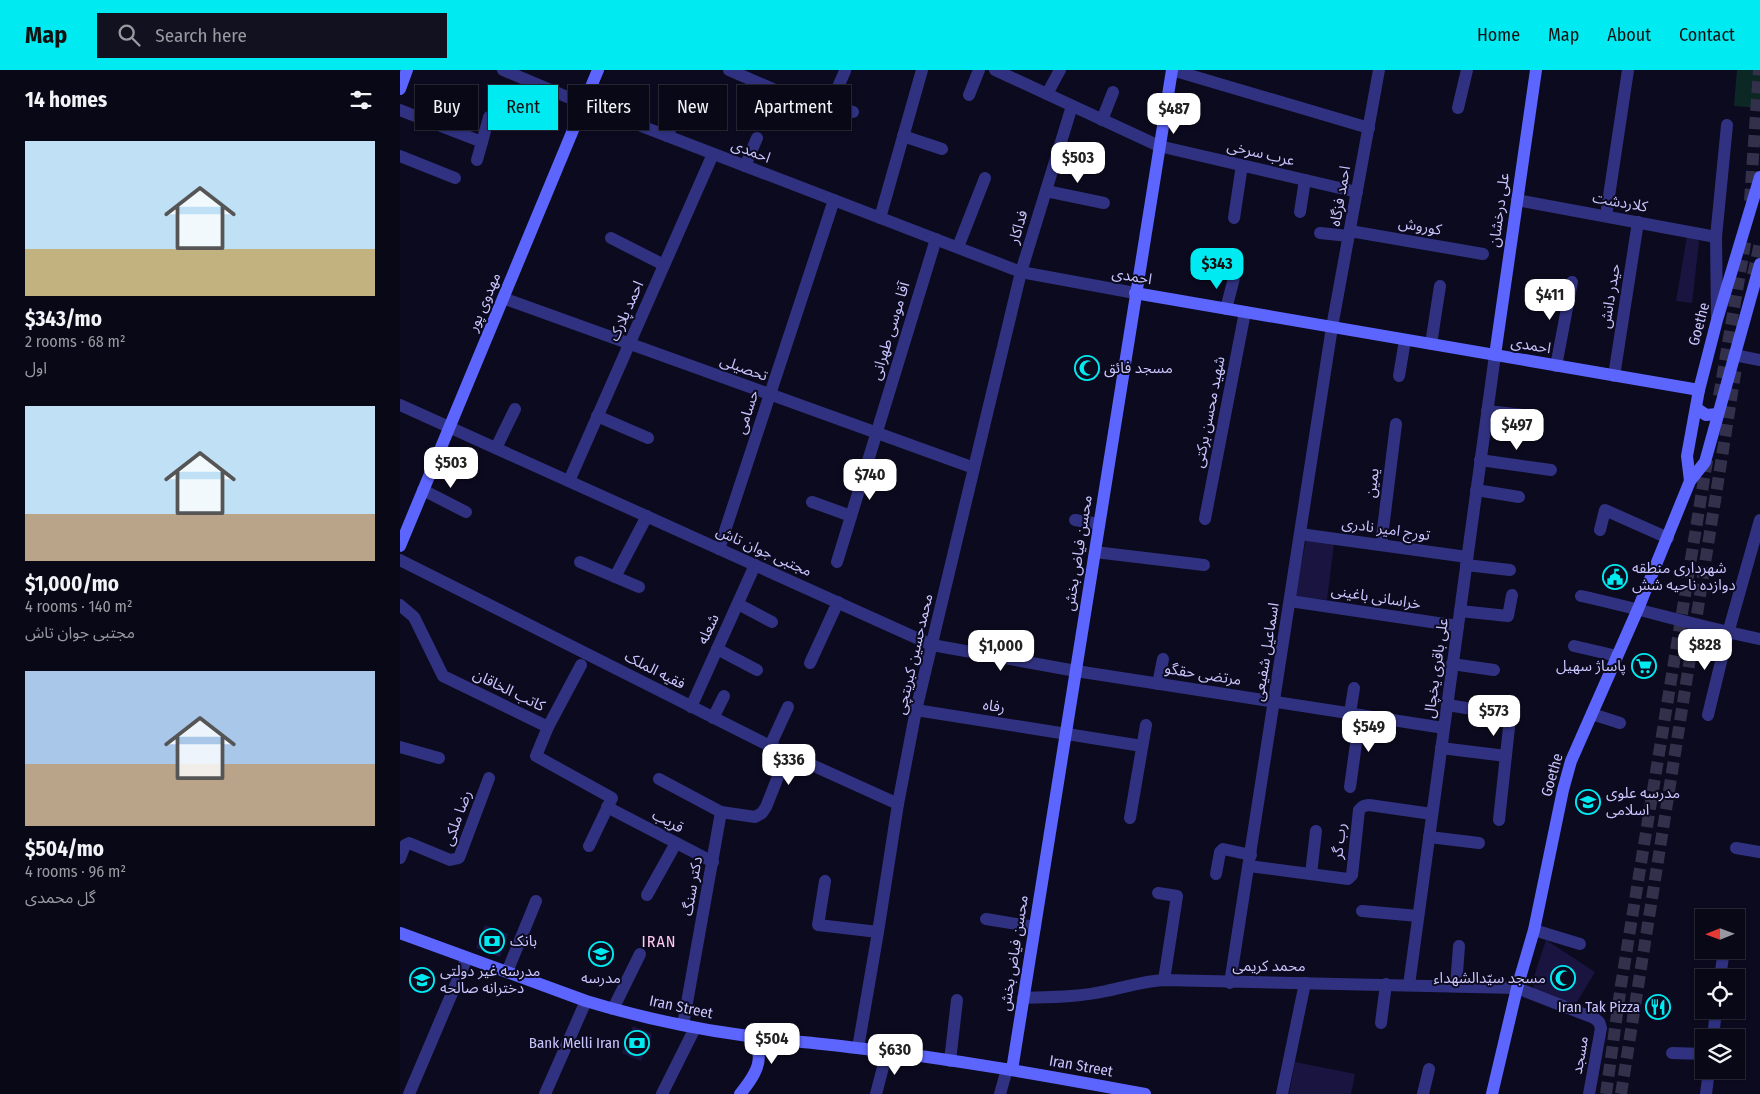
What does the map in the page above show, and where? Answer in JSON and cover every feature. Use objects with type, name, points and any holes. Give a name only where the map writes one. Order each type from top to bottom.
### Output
[{"type":"street","points":[[400,89],[407,70]]},
{"type":"street","name":"احمدی","points":[[503,70],[568,97]]},
{"type":"street","name":"مهدوی پور","points":[[592,85],[598,70]]},
{"type":"street","points":[[729,70],[764,85]]},
{"type":"street","points":[[839,85],[845,70]]},
{"type":"street","points":[[880,218],[922,70]]},
{"type":"street","points":[[969,95],[979,70]]},
{"type":"street","name":"عرب سرخی","points":[[994,70],[1159,146],[1357,192]]},
{"type":"street","points":[[1047,94],[1060,70]]},
{"type":"street","points":[[1172,70],[1369,128]]},
{"type":"street","name":"محسن فیاض بخش","points":[[1010,1070],[1024,998],[1172,70]]},
{"type":"street","name":"احمد فزگاه","points":[[1332,327],[1379,70]]},
{"type":"street","points":[[1458,108],[1467,70]]},
{"type":"street","name":"علی درخشان","points":[[1495,355],[1536,70]]},
{"type":"street","points":[[1606,216],[1628,70]]},
{"type":"street","points":[[1102,120],[1113,92]]},
{"type":"street","name":"فداکار","points":[[1021,272],[1072,106]]},
{"type":"street","points":[[400,110],[482,142]]},
{"type":"street","points":[[477,160],[488,121]]},
{"type":"street","points":[[1717,320],[1716,236],[1727,125]]},
{"type":"street","name":"احمدی","points":[[649,129],[1021,272],[1699,390]]},
{"type":"street","name":"مهدوی پور","points":[[401,541],[573,130]]},
{"type":"street","points":[[667,136],[670,130]]},
{"type":"street","points":[[903,136],[942,149]]},
{"type":"street","points":[[744,166],[757,138]]},
{"type":"street","name":"احمد پلارک","points":[[569,481],[713,154]]},
{"type":"street","points":[[400,156],[455,178]]},
{"type":"street","points":[[1234,218],[1242,165]]},
{"type":"street","points":[[958,247],[985,178]]},
{"type":"street","name":"Goethe","points":[[1690,481],[1687,456],[1699,390],[1717,320],[1760,178]]},
{"type":"street","points":[[1300,212],[1305,180]]},
{"type":"street","points":[[1046,191],[1104,203]]},
{"type":"street","name":"حسامی","points":[[719,549],[834,200]]},
{"type":"street","name":"کلاردشت","points":[[1517,200],[1716,236]]},
{"type":"street","name":"حیدر دانش","points":[[1614,376],[1638,222]]},
{"type":"street","name":"کوروش","points":[[1320,233],[1350,233],[1483,254]]},
{"type":"street","points":[[611,238],[664,265]]},
{"type":"street","name":"آقا موسی طهرانی","points":[[837,562],[936,239]]},
{"type":"street","name":"Goethe","points":[[1492,1094],[1517,988],[1534,930],[1563,790],[1572,761],[1668,538],[1690,481],[1705,462],[1760,264]]},
{"type":"street","name":"محمدحسین کبریتچی","points":[[858,1048],[898,804],[916,710],[1021,272]]},
{"type":"street","points":[[1226,309],[1234,278]]},
{"type":"street","points":[[1556,366],[1572,282]]},
{"type":"street","points":[[1431,344],[1440,286]]},
{"type":"street","name":"تحصیلی","points":[[503,298],[974,468]]},
{"type":"street","name":"شهید محسن برکتی","points":[[1205,519],[1245,312]]},
{"type":"street","name":"اسماعیل شفیعی","points":[[1230,983],[1332,327]]},
{"type":"street","points":[[1399,376],[1405,340]]},
{"type":"street","name":"علی باقری یخچال","points":[[1408,985],[1495,355]]},
{"type":"street","points":[[1734,355],[1760,360]]},
{"type":"street","name":"مجتبی جوان تاش","points":[[400,405],[932,644],[1076,672]]},
{"type":"street","points":[[1696,408],[1706,415],[1718,414]]},
{"type":"street","points":[[496,448],[515,409]]},
{"type":"street","points":[[1487,411],[1532,416]]},
{"type":"street","points":[[597,416],[648,438]]},
{"type":"street","name":"یمین","points":[[1381,545],[1396,424]]},
{"type":"street","points":[[1480,460],[1551,470]]},
{"type":"street","points":[[423,490],[466,512]]},
{"type":"street","points":[[1476,490],[1519,497]]},
{"type":"street","points":[[812,502],[851,516]]},
{"type":"street","points":[[1600,530],[1605,510],[1668,538]]},
{"type":"street","points":[[616,577],[647,516]]},
{"type":"street","points":[[1074,520],[1099,524]]},
{"type":"street","points":[[1708,715],[1728,633],[1760,520]]},
{"type":"street","name":"تورج امیر نادری","points":[[1300,534],[1381,545],[1510,570]]},
{"type":"street","points":[[1095,552],[1204,565]]},
{"type":"street","name":"فقیه الملک","points":[[400,560],[770,746],[898,804]]},
{"type":"street","points":[[580,562],[639,587]]},
{"type":"street","name":"شعله","points":[[691,707],[755,565]]},
{"type":"street","points":[[1460,610],[1508,616],[1512,594]]},
{"type":"street","points":[[1581,596],[1728,633],[1760,639]]},
{"type":"street","name":"خراسانی باغینی","points":[[1290,601],[1458,626]]},
{"type":"street","points":[[810,664],[838,602]]},
{"type":"street","points":[[738,604],[772,622]]},
{"type":"street","name":"کاتب الخاقان","points":[[400,605],[414,617],[443,676],[548,727],[536,756],[612,798],[607,807]]},
{"type":"street","points":[[1574,646],[1617,656]]},
{"type":"street","points":[[717,649],[756,670]]},
{"type":"street","points":[[1158,684],[1163,659]]},
{"type":"street","points":[[1452,664],[1494,670]]},
{"type":"street","points":[[548,727],[581,665]]},
{"type":"street","name":"مرتضی حقگو","points":[[1076,672],[1444,728]]},
{"type":"street","points":[[1350,787],[1355,714],[1354,688]]},
{"type":"street","points":[[713,718],[724,696]]},
{"type":"street","points":[[1447,705],[1508,715],[1510,718],[1499,820]]},
{"type":"street","points":[[770,746],[788,707]]},
{"type":"street","name":"رفاه","points":[[916,710],[1142,746]]},
{"type":"street","points":[[1592,714],[1620,723]]},
{"type":"street","points":[[1130,818],[1146,724]]},
{"type":"street","points":[[400,746],[440,758]]},
{"type":"street","points":[[1441,748],[1506,756]]},
{"type":"street","points":[[658,779],[721,812],[755,817],[762,814],[787,754]]},
{"type":"street","name":"رضا ملکی","points":[[400,858],[405,845],[409,844],[450,860],[459,858],[489,778]]},
{"type":"street","name":"رب گر","points":[[1216,874],[1220,852],[1223,849],[1250,861],[1311,874],[1348,879],[1351,878],[1359,810],[1365,805],[1432,814]]},
{"type":"street","points":[[589,846],[607,807]]},
{"type":"street","name":"قریب","points":[[607,807],[713,862]]},
{"type":"street","name":"دکتر سنگ","points":[[662,1094],[689,1026],[721,812]]},
{"type":"street","points":[[1311,874],[1316,831]]},
{"type":"street","points":[[1429,837],[1479,843]]},
{"type":"street","points":[[647,895],[676,843]]},
{"type":"street","points":[[1736,848],[1760,852]]},
{"type":"street","points":[[825,881],[818,925],[878,932]]},
{"type":"street","points":[[1158,893],[1177,896],[1164,980]]},
{"type":"street","points":[[507,972],[536,901]]},
{"type":"street","points":[[1362,910],[1418,916]]},
{"type":"street","points":[[986,919],[1035,928]]},
{"type":"street","points":[[1534,930],[1580,944]]},
{"type":"street","name":"Iran Street","points":[[400,933],[586,1001],[689,1026],[747,1036],[858,1048],[950,1061],[1010,1070],[1116,1091],[1145,1094]]},
{"type":"street","points":[[1456,986],[1459,946]]},
{"type":"street","points":[[613,1009],[640,954]]},
{"type":"street","points":[[409,1094],[467,958]]},
{"type":"street","name":"محمد کریمی","points":[[1024,998],[1079,996],[1108,991],[1141,982],[1164,980],[1230,983],[1386,984],[1517,988]]},
{"type":"street","points":[[1282,1094],[1305,983]]},
{"type":"street","points":[[1381,1023],[1386,984]]},
{"type":"street","name":"مسجد","points":[[1517,988],[1594,1018],[1599,1022],[1601,1028],[1589,1094]]},
{"type":"street","points":[[950,1061],[957,1000]]},
{"type":"street","points":[[545,1094],[586,1001]]},
{"type":"street","points":[[740,1094],[751,1079],[759,1059],[757,1049],[747,1036]]},
{"type":"street","points":[[876,1094],[887,1052]]},
{"type":"street","points":[[1672,1053],[1695,1054]]},
{"type":"street","points":[[1423,1094],[1429,1069]]},
{"type":"street","points":[[1000,1094],[1010,1070]]},
{"type":"street","points":[[1706,1094],[1708,1079]]},
{"type":"green space","points":[[1737,70],[1760,70],[1760,108],[1734,106]]},
{"type":"building","points":[[1687,236],[1695,236],[1699,242],[1692,303],[1676,301]]},
{"type":"building","points":[[1306,540],[1334,544],[1327,600],[1295,596]]},
{"type":"building","name":"بانک","points":[[485,925],[508,934],[500,957],[476,948]]},
{"type":"building","name":"مسجد سیّدالشهداء","points":[[1546,940],[1595,972],[1574,1007],[1536,993],[1532,983]]},
{"type":"building","name":"Bank Melli Iran","points":[[633,1026],[652,1034],[641,1061],[622,1053]]},
{"type":"building","points":[[1295,1062],[1355,1074],[1351,1094],[1289,1094]]},
{"type":"tunnel","points":[[1750,201],[1759,70]]},
{"type":"tunnel","points":[[1719,396],[1746,238]]},
{"type":"tunnel","points":[[1753,275],[1760,243]]},
{"type":"tunnel","points":[[1621,1094],[1736,368]]},
{"type":"tunnel","points":[[1606,1094],[1621,985],[1708,455]]},
{"type":"place","name":"مسجد فائق","points":[[1087,368]]},
{"type":"place","name":"شهرداری منطقه دوازده ناحیه شش","points":[[1615,577]]},
{"type":"place","name":"پاساژ سهیل","points":[[1644,666]]},
{"type":"place","name":"مدرسه علوی اسلامی","points":[[1588,802]]},
{"type":"place","name":"بانک","points":[[492,941]]},
{"type":"place","name":"مدرسه","points":[[601,954]]},
{"type":"place","name":"مسجد سیّدالشهداء","points":[[1563,978]]},
{"type":"place","name":"مدرسه غیر دولتی دخترانه صالحه","points":[[422,980]]},
{"type":"place","name":"Iran Tak Pizza","points":[[1658,1007]]},
{"type":"place","name":"Bank Melli Iran","points":[[637,1043]]},
{"type":"district","name":"IRAN","points":[[659,941]]}]
